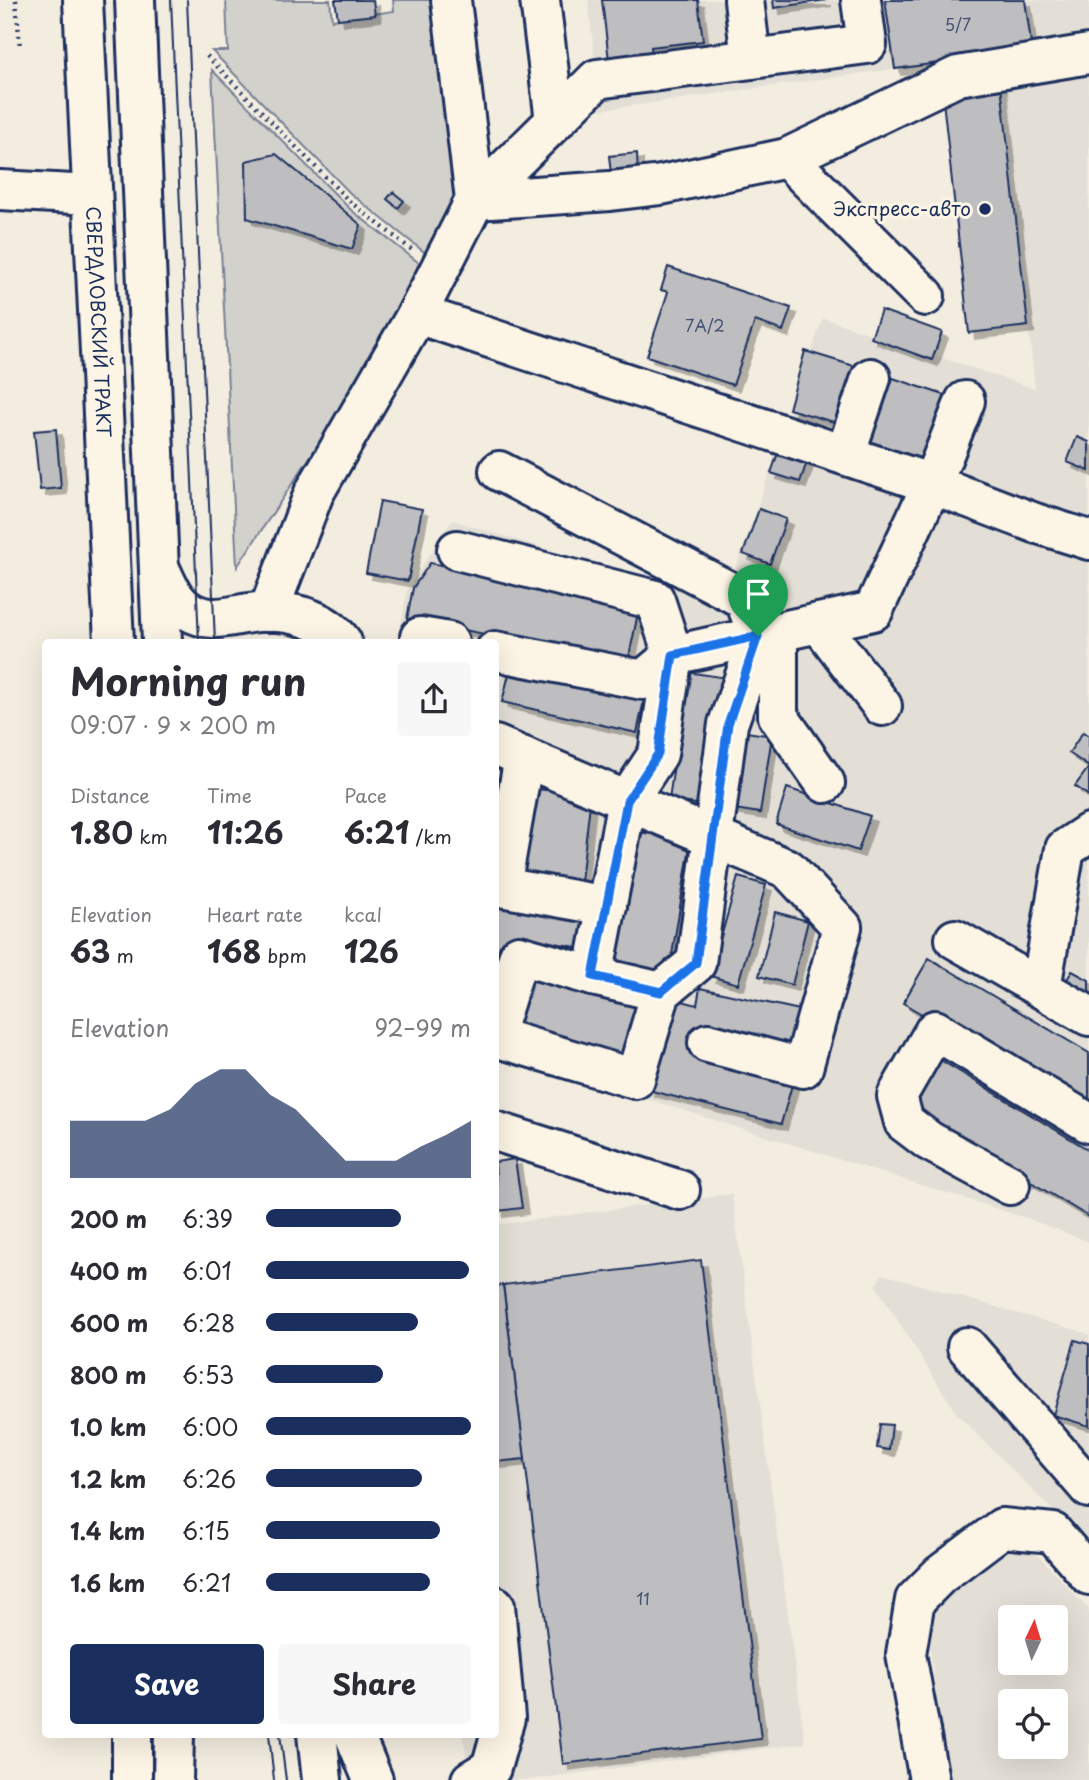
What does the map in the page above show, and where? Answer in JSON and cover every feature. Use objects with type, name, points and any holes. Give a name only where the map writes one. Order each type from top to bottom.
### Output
[{"type":"main road","name":"СВЕРДЛОВСКИЙ ТРАКТ","points":[[83,0],[114,639]]},
{"type":"main road","points":[[135,0],[163,639]]},
{"type":"main road","points":[[451,0],[474,201]]},
{"type":"main road","points":[[540,0],[555,121]]},
{"type":"main road","points":[[744,0],[751,59]]},
{"type":"main road","points":[[268,612],[313,493],[417,314],[474,201],[597,79],[867,44],[861,0]]},
{"type":"main road","points":[[474,201],[661,186],[786,158],[958,76],[1089,54]]},
{"type":"main road","points":[[786,158],[925,296]]},
{"type":"main road","points":[[0,190],[91,195],[144,194]]},
{"type":"main road","points":[[417,314],[932,484],[1035,523],[1089,540]]},
{"type":"main road","points":[[845,455],[871,378]]},
{"type":"main road","points":[[499,652],[643,680],[673,655],[873,611],[932,484],[965,401]]},
{"type":"main road","points":[[499,471],[744,599],[768,634],[778,716],[825,783]]},
{"type":"main road","points":[[457,550],[654,600],[673,655],[658,754],[627,801],[593,976]]},
{"type":"main road","points":[[161,571],[170,591],[190,612],[202,631],[268,612],[314,620],[331,630],[339,639]]},
{"type":"main road","points":[[820,623],[882,706]]},
{"type":"main road","points":[[499,1035],[635,1080],[661,992],[696,963],[728,724],[768,634]]},
{"type":"main road","points":[[499,875],[509,751],[788,869],[842,927],[803,1069],[708,1043]]},
{"type":"main road","points":[[1041,988],[1065,849],[1089,833]]},
{"type":"main road","points":[[499,887],[607,906]]},
{"type":"main road","points":[[954,939],[1089,1016]]},
{"type":"main road","points":[[499,1009],[503,984],[519,956],[661,992]]},
{"type":"main road","points":[[1010,1185],[929,1142],[904,1122],[897,1096],[934,1030],[1089,1123]]},
{"type":"main road","points":[[499,1131],[680,1190]]},
{"type":"main road","points":[[967,1347],[1089,1488]]},
{"type":"main road","points":[[929,1780],[906,1654],[915,1600],[940,1575],[1002,1528],[1053,1533],[1089,1575]]},
{"type":"main road","points":[[499,1651],[505,1718],[499,1737]]},
{"type":"main road","points":[[132,1738],[132,1780]]},
{"type":"main road","points":[[173,1780],[174,1738]]},
{"type":"main road","points":[[318,1738],[323,1780]]},
{"type":"main road","points":[[356,1738],[373,1780]]},
{"type":"main road","points":[[487,1776],[499,1738]]},
{"type":"path","points":[[16,0],[20,47]]},
{"type":"path","points":[[207,56],[349,201],[439,271]]},
{"type":"shaded area","points":[[226,0],[330,0],[332,20],[394,11],[393,0],[436,0],[460,176],[438,263],[351,194],[212,51],[228,51]]},
{"type":"shaded area","points":[[588,0],[1089,0],[1089,1242],[1029,1219],[499,1052],[499,639],[399,639],[407,590],[452,520],[724,603],[823,318],[1035,389],[1000,54],[601,110]]},
{"type":"shaded area","points":[[212,70],[351,210],[432,273],[237,567]]},
{"type":"shaded area","points":[[732,1194],[805,1743],[527,1780],[469,1780],[464,1738],[499,1738],[499,1224]]},
{"type":"shaded area","points":[[882,1274],[1089,1334],[1089,1547],[957,1414],[876,1286]]},
{"type":"shaded area","points":[[1023,1539],[1089,1610],[1089,1780],[948,1780],[924,1602]]},
{"type":"building","points":[[335,0],[373,0],[375,15],[338,19]]},
{"type":"building","points":[[602,0],[698,0],[703,41],[651,47],[653,64],[610,69]]},
{"type":"building","points":[[773,0],[826,0],[774,8]]},
{"type":"building","points":[[885,0],[1025,0],[1032,50],[895,69]]},
{"type":"building","name":"Экспресс-авто","points":[[1001,85],[1028,326],[969,333],[942,92]]},
{"type":"building","points":[[637,153],[638,178],[612,182],[609,156]]},
{"type":"building","points":[[276,154],[361,225],[352,249],[247,218],[246,161]]},
{"type":"building","points":[[393,192],[404,201],[398,208],[387,199]]},
{"type":"building","points":[[668,267],[791,308],[783,331],[755,321],[733,385],[647,356],[668,292],[661,290]]},
{"type":"building","points":[[881,310],[942,332],[932,360],[871,338]]},
{"type":"building","points":[[805,351],[854,366],[837,423],[789,409]]},
{"type":"building","points":[[893,378],[947,396],[925,460],[871,442]]},
{"type":"building","points":[[56,429],[61,488],[40,490],[34,431]]},
{"type":"building","points":[[1077,437],[1089,442],[1089,471],[1067,462]]},
{"type":"building","points":[[778,453],[807,462],[800,482],[771,473]]},
{"type":"building","points":[[380,501],[422,509],[408,581],[366,573]]},
{"type":"building","points":[[759,509],[786,519],[770,564],[743,554]]},
{"type":"building","points":[[430,563],[640,603],[628,662],[407,619],[413,588]]},
{"type":"building","points":[[510,670],[644,700],[637,733],[502,702]]},
{"type":"building","points":[[687,672],[727,678],[709,806],[669,800]]},
{"type":"building","points":[[740,731],[772,736],[760,813],[728,808]]},
{"type":"building","points":[[1083,732],[1089,736],[1089,767],[1069,753]]},
{"type":"building","points":[[1089,767],[1089,796],[1075,786]]},
{"type":"building","points":[[499,778],[503,778],[499,807]]},
{"type":"building","points":[[527,788],[591,795],[581,881],[518,874]]},
{"type":"building","points":[[787,788],[870,816],[858,851],[776,824]]},
{"type":"building","points":[[631,831],[691,840],[669,973],[610,963]]},
{"type":"building","points":[[738,877],[766,885],[738,984],[710,976]]},
{"type":"building","points":[[499,900],[587,917],[581,948],[513,935],[507,965],[499,964]]},
{"type":"building","points":[[775,912],[808,921],[792,985],[759,976]]},
{"type":"building","points":[[929,958],[1089,1053],[1089,1113],[903,1003]]},
{"type":"building","points":[[528,969],[642,1004],[624,1060],[510,1025]]},
{"type":"building","points":[[1072,971],[1089,980],[1089,1003],[1062,988]]},
{"type":"building","points":[[700,988],[804,1011],[795,1050],[795,1074],[781,1124],[648,1090],[671,998],[697,1005]]},
{"type":"building","points":[[937,1058],[1089,1150],[1089,1217],[907,1107]]},
{"type":"building","points":[[515,1159],[522,1208],[499,1211],[499,1161]]},
{"type":"building","points":[[701,1260],[761,1739],[563,1764],[503,1285]]},
{"type":"building","points":[[503,1285],[525,1459],[499,1462],[499,1286]]},
{"type":"building","points":[[1075,1340],[1089,1344],[1089,1426],[1053,1415]]},
{"type":"building","points":[[880,1424],[892,1425],[889,1450],[877,1448]]},
{"type":"tram line","points":[[171,0],[199,639]]},
{"type":"tram line","points":[[187,0],[215,639]]},
{"type":"tram line","points":[[269,1738],[274,1780]]},
{"type":"tram line","points":[[281,1738],[286,1780]]},
{"type":"place","name":"Экспресс-авто","points":[[985,209]]},
{"type":"route","points":[[758,636],[728,724],[696,963],[661,992],[593,976],[627,801],[658,754],[673,655],[758,636]]}]
